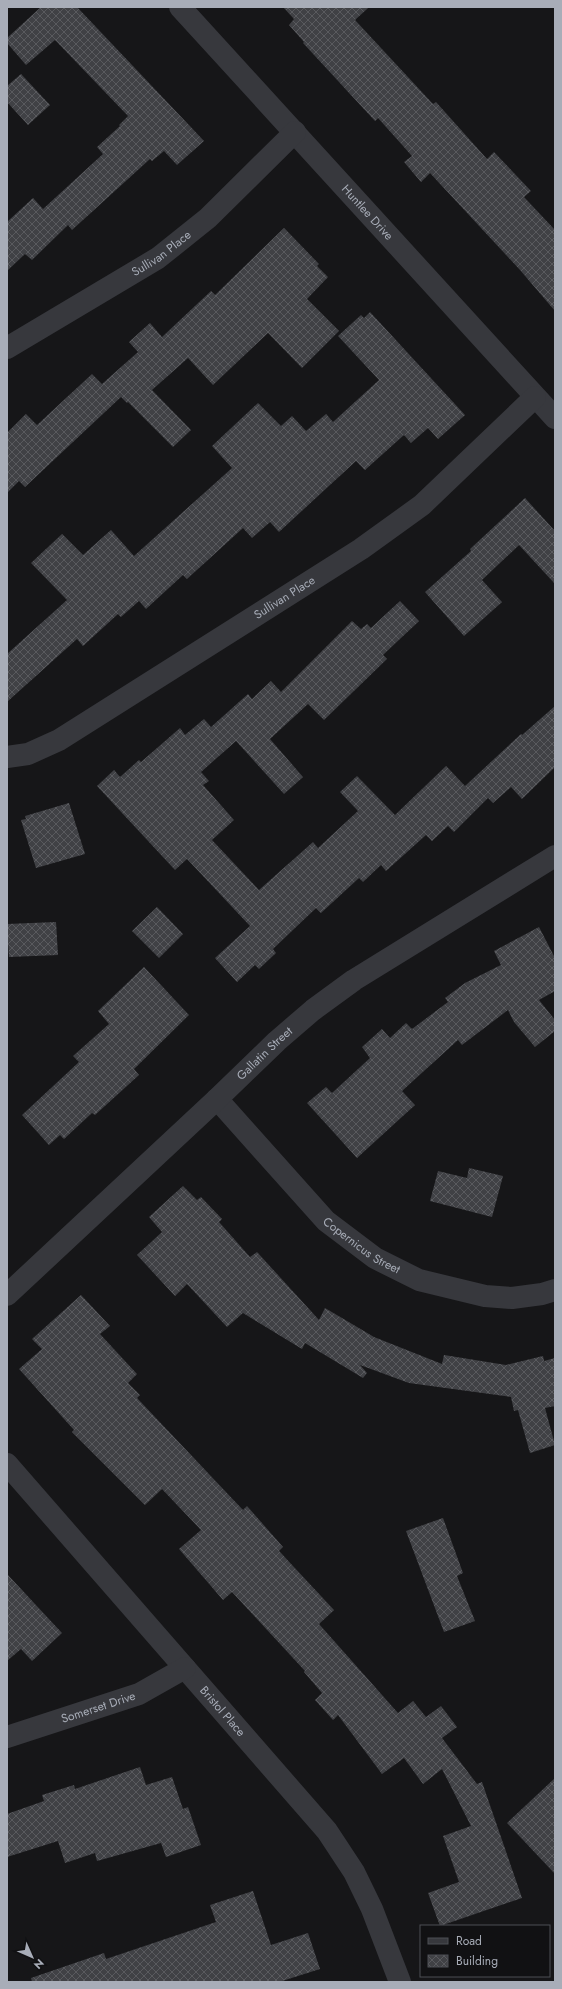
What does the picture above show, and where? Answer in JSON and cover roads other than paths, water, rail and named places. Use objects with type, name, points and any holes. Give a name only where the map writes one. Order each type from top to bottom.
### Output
[{"type":"street","name":"Huntlee Drive","points":[[180,7],[555,418]]},
{"type":"street","name":"Sullivan Place","points":[[7,348],[158,258],[208,218],[295,132]]},
{"type":"street","name":"Sullivan Place","points":[[7,757],[28,754],[59,740],[361,549],[422,505],[535,397]]},
{"type":"street","name":"Gallatin Street","points":[[7,1295],[217,1099],[277,1040],[313,1010],[354,980],[555,856]]},
{"type":"street","name":"Copernicus Street","points":[[217,1099],[326,1222],[375,1258],[419,1280],[485,1296],[512,1298],[542,1294],[555,1290]]},
{"type":"street","name":"Bristol Place","points":[[7,1464],[327,1831],[354,1872],[372,1909],[400,1982]]},
{"type":"street","name":"Somerset Drive","points":[[7,1737],[139,1694],[185,1668]]}]
